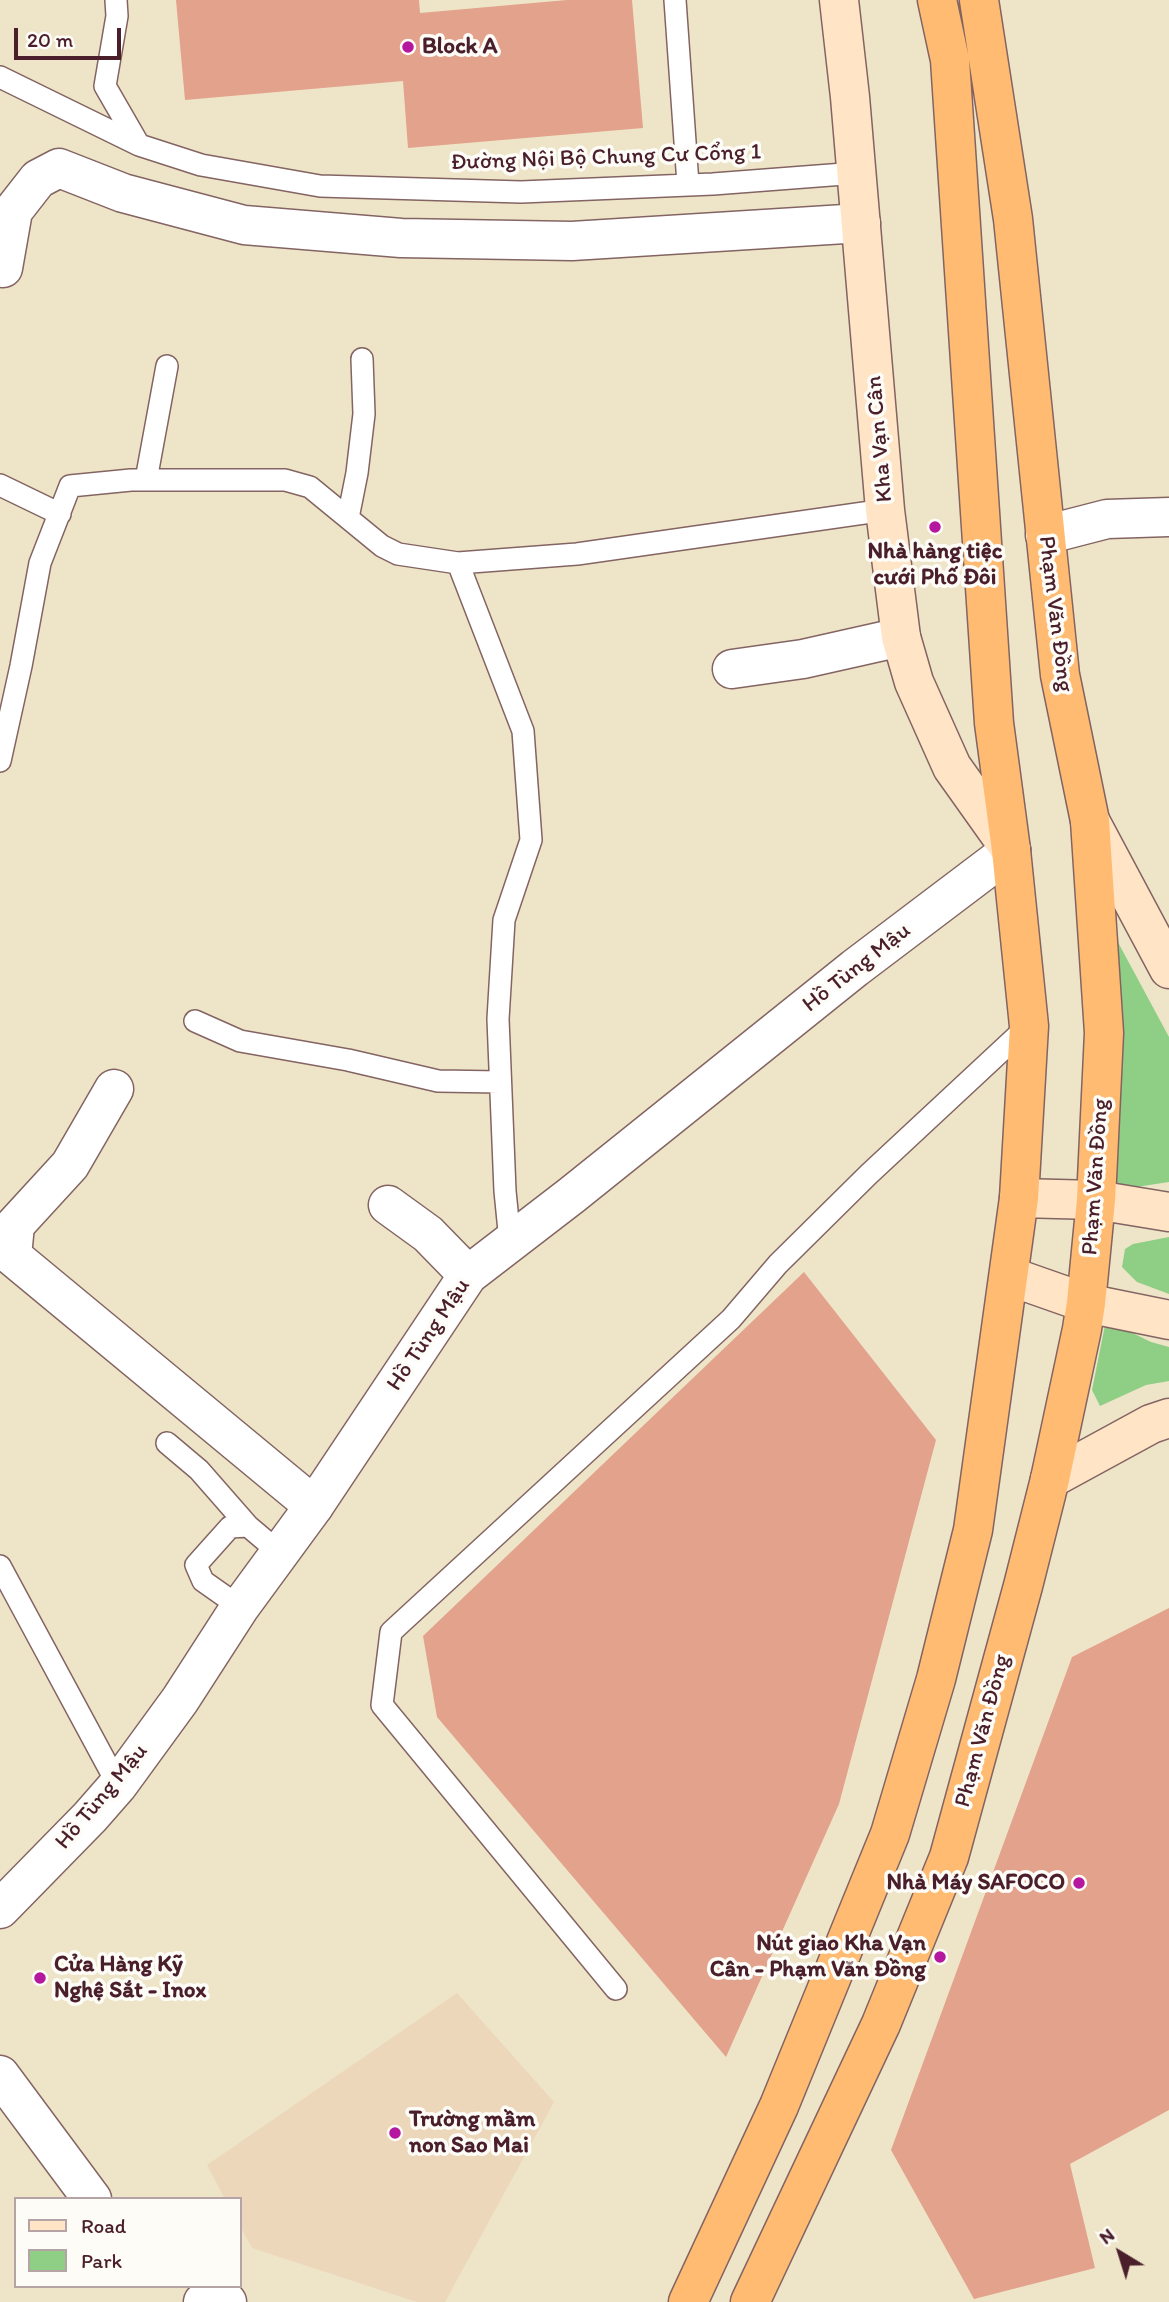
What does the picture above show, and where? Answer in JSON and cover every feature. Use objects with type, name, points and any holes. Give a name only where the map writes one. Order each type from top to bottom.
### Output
[{"type":"highway","points":[[688,2302],[779,2106],[890,1835],[936,1679],[973,1530],[1019,1198],[1029,1026],[1011,850],[994,723],[950,60],[937,0]]},
{"type":"highway","name":"Phạm Văn Đồng","points":[[750,2302],[881,2024],[949,1857],[1050,1479],[1086,1303],[1096,1200],[1104,1033],[1090,821],[1060,675],[1013,219],[979,0]]},
{"type":"main road","name":"Kha Vạn Cân","points":[[839,0],[886,510],[901,637],[914,682],[952,767],[1011,850]]},
{"type":"main road","points":[[1090,821],[1169,969]]},
{"type":"main road","points":[[1019,1198],[1096,1200],[1169,1212]]},
{"type":"main road","points":[[1010,1276],[1086,1303],[1169,1320]]},
{"type":"main road","points":[[1050,1479],[1151,1424],[1169,1418]]},
{"type":"street","points":[[3,268],[13,211],[38,179],[59,168],[123,193],[244,225],[401,238],[572,241],[861,223]]},
{"type":"street","points":[[1045,535],[1107,519],[1169,517]]},
{"type":"street","points":[[732,669],[803,659],[901,637]]},
{"type":"street","name":"Hồ Tùng Mậu","points":[[0,1909],[118,1785],[180,1700],[240,1607],[314,1506],[468,1275],[855,968],[1011,850]]},
{"type":"street","points":[[114,1089],[70,1165],[15,1226],[12,1256],[314,1506]]},
{"type":"street","points":[[388,1205],[428,1234],[468,1275]]},
{"type":"street","points":[[0,2075],[91,2197]]},
{"type":"street","points":[[203,2302],[227,2302]]},
{"type":"lane","points":[[117,0],[117,16],[105,86],[139,145]]},
{"type":"lane","points":[[675,0],[688,184]]},
{"type":"lane","name":"Đường Nội Bộ Chung Cư Cổng 1","points":[[0,77],[139,145],[201,165],[320,186],[521,192],[857,173]]},
{"type":"lane","points":[[348,518],[364,414],[362,359]]},
{"type":"lane","points":[[146,480],[167,366]]},
{"type":"lane","points":[[0,761],[22,666],[40,563],[70,486],[146,480],[285,480],[310,487],[382,547],[398,554],[458,563],[577,554],[886,510]]},
{"type":"lane","points":[[0,485],[60,514]]},
{"type":"lane","points":[[458,563],[523,731],[531,840],[504,920],[498,1019],[505,1191],[510,1241]]},
{"type":"lane","points":[[195,1021],[240,1041],[348,1060],[438,1081],[500,1082]]},
{"type":"lane","points":[[616,1989],[382,1705],[391,1632],[732,1319],[778,1264],[850,1192],[1029,1026]]},
{"type":"lane","points":[[167,1443],[199,1470],[248,1526],[280,1552]]},
{"type":"lane","points":[[240,1607],[203,1581],[196,1565],[230,1527],[248,1526]]},
{"type":"lane","points":[[0,1566],[118,1785]]},
{"type":"shaded area","name":"Trường mầm non Sao Mai","points":[[457,1993],[554,2102],[445,2302],[417,2302],[252,2248],[242,2230],[242,2197],[224,2197],[207,2165]]},
{"type":"green space","points":[[1113,933],[1169,1037],[1169,1182],[1117,1190]]},
{"type":"green space","points":[[1169,1237],[1169,1294],[1137,1282],[1122,1267],[1125,1249],[1133,1244]]},
{"type":"green space","points":[[1106,1320],[1151,1342],[1169,1347],[1169,1381],[1146,1385],[1100,1406],[1092,1390]]},
{"type":"building","name":"Block A","points":[[176,0],[419,0],[420,13],[567,0],[632,0],[643,128],[408,148],[403,81],[185,100]]},
{"type":"building","points":[[804,1272],[936,1440],[839,1804],[726,2057],[437,1717],[423,1636]]},
{"type":"building","name":"Nhà Máy SAFOCO","points":[[1169,1608],[1169,2110],[1070,2164],[1095,2268],[974,2299],[891,2150],[1072,1657]]},
{"type":"place","name":"Block A","points":[[408,47]]},
{"type":"place","name":"Nhà hàng tiệc cưới Phố Đôi","points":[[935,527]]},
{"type":"place","name":"Nhà Máy SAFOCO","points":[[1079,1883]]},
{"type":"place","name":"Nút giao Kha Vạn Cân - Phạm Văn Đồng","points":[[940,1957]]},
{"type":"place","name":"Cửa Hàng Kỹ Nghệ Sắt - Inox","points":[[40,1978]]},
{"type":"place","name":"Trường mầm non Sao Mai","points":[[395,2133]]}]
